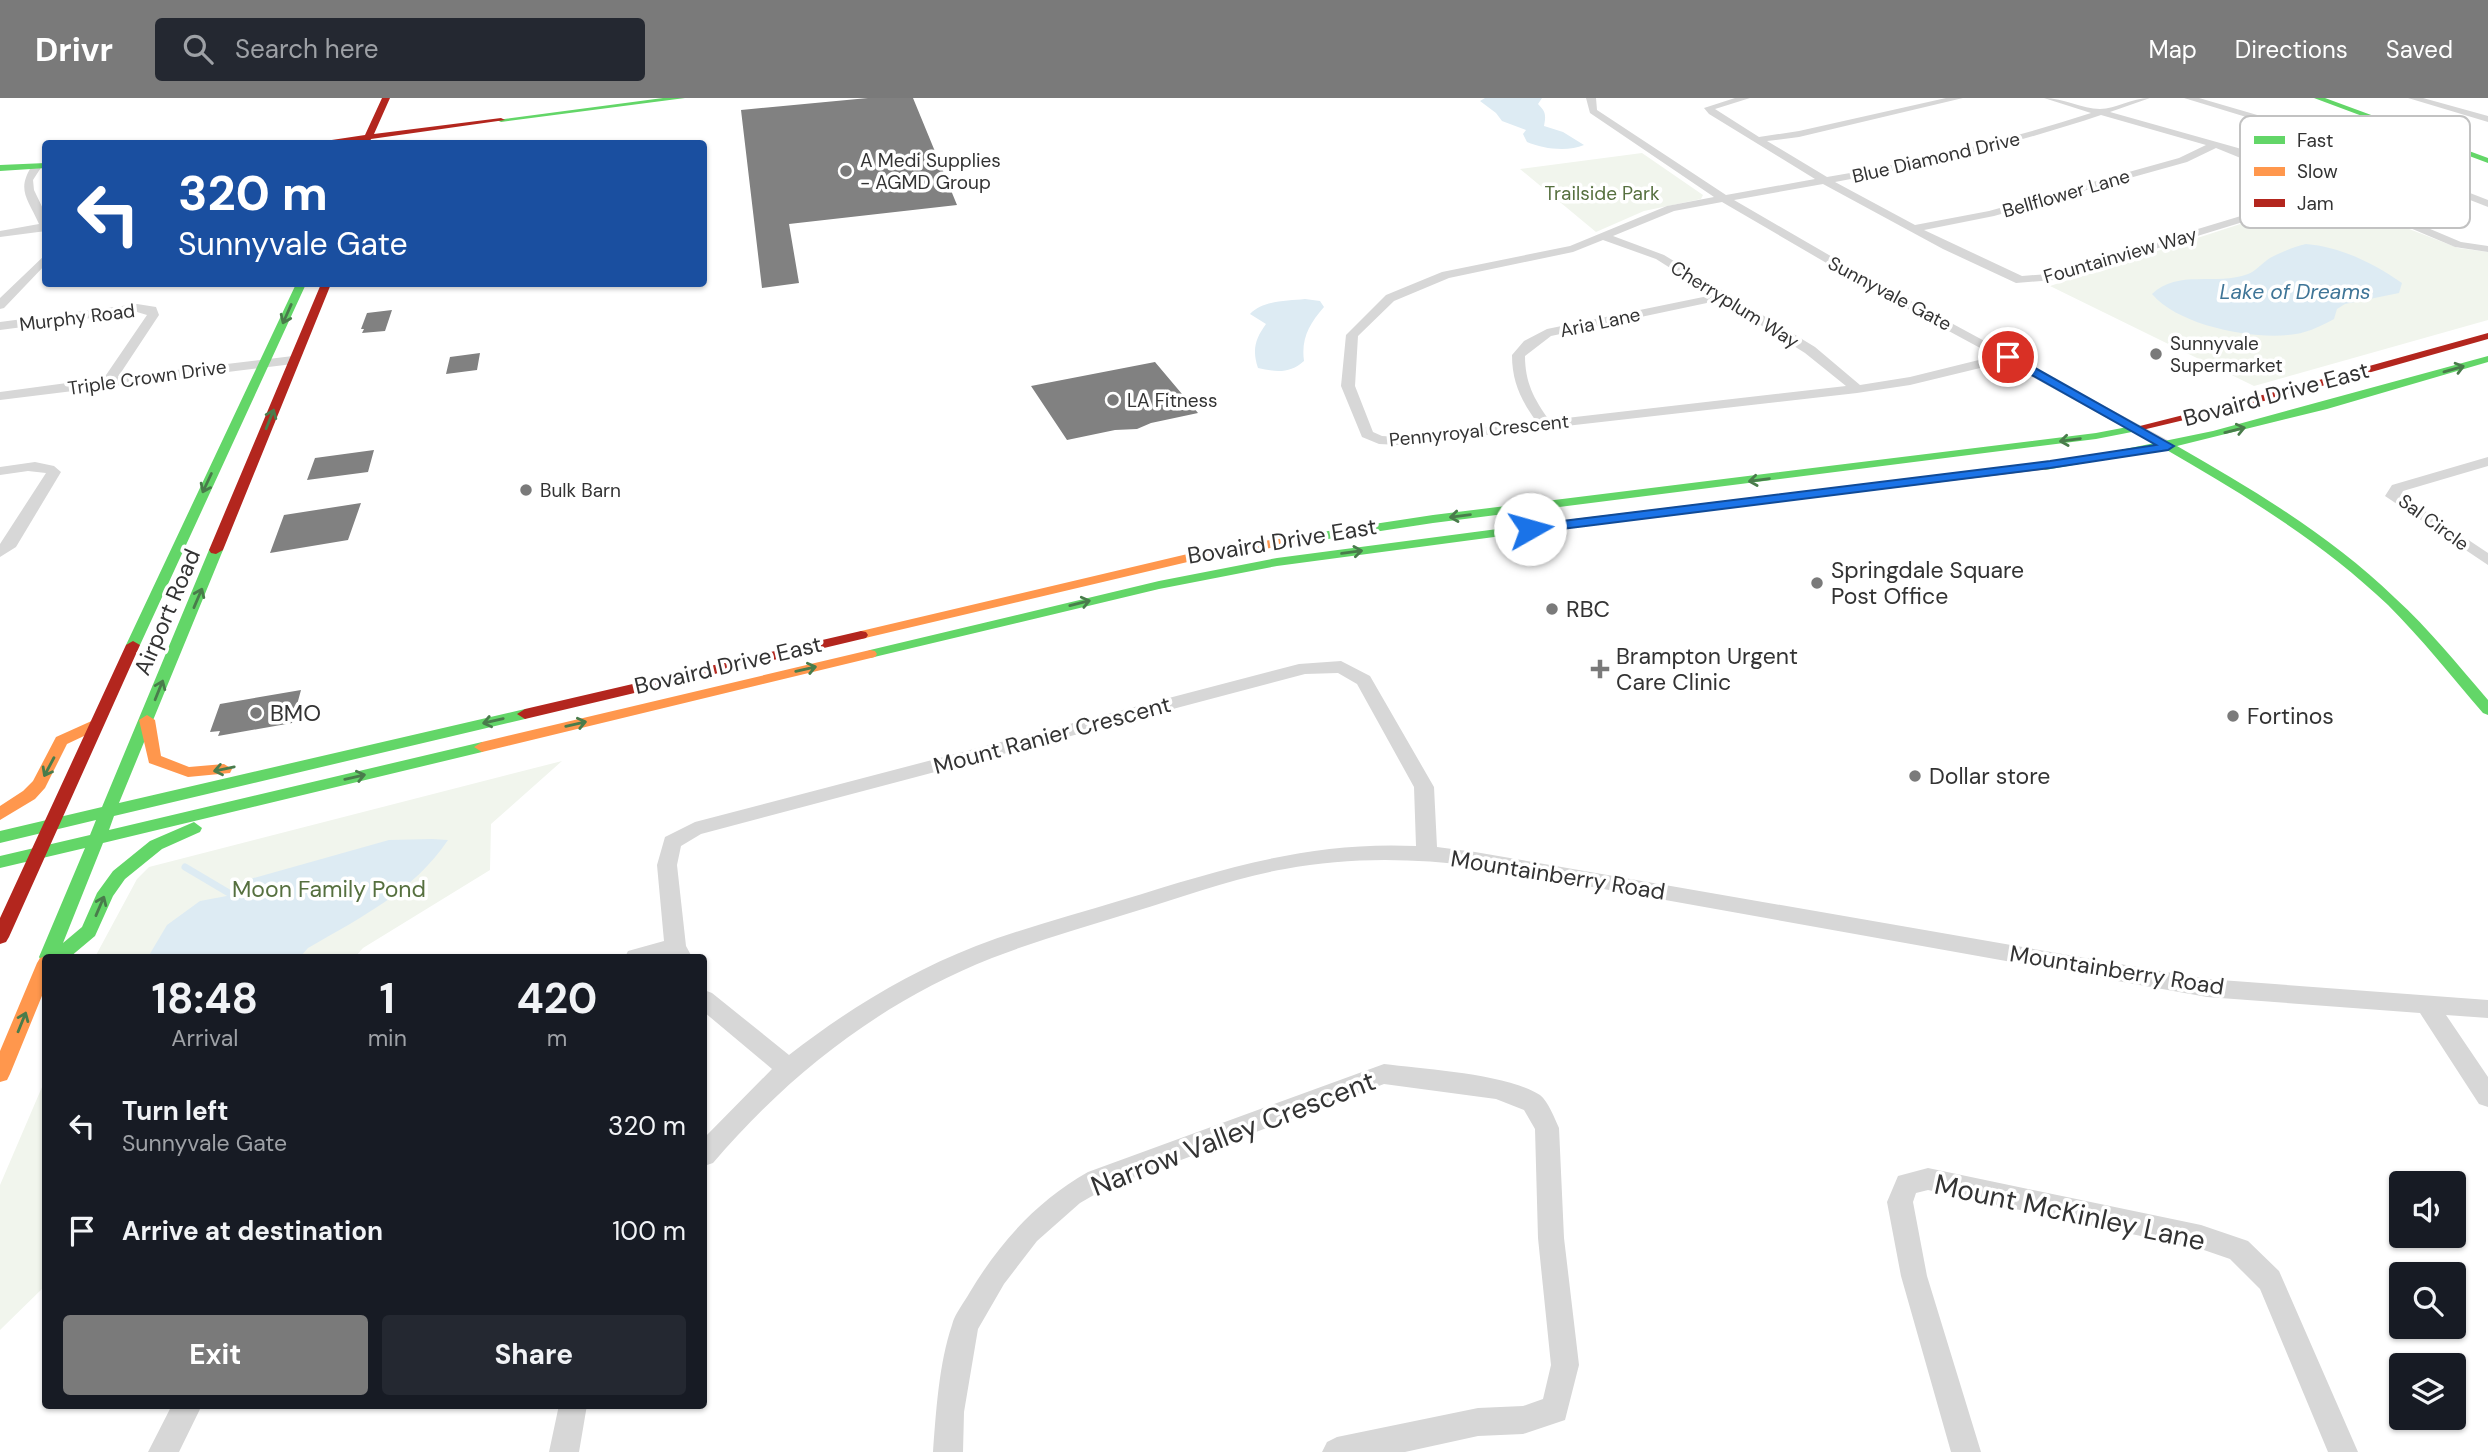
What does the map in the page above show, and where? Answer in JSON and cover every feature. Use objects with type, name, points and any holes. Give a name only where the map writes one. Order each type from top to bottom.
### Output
[{"type":"main road","points":[[386,98],[366,140],[681,98]]},
{"type":"main road","points":[[2318,98],[2367,116]]},
{"type":"main road","points":[[387,139],[396,117]]},
{"type":"main road","points":[[2470,154],[2488,161]]},
{"type":"main road","points":[[0,169],[41,165]]},
{"type":"main road","name":"Airport Road","points":[[0,937],[300,287]]},
{"type":"main road","name":"Airport Road","points":[[50,954],[325,287]]},
{"type":"main road","name":"Bovaird Drive East","points":[[0,837],[1196,556],[1433,519],[1969,454],[2137,429],[2291,392],[2488,336]]},
{"type":"main road","name":"Bovaird Drive East","points":[[0,862],[1159,585],[1277,562],[2078,460],[2168,446],[2295,414],[2488,359]]},
{"type":"main road","points":[[2168,446],[2298,525],[2361,573],[2486,705]]},
{"type":"main road","points":[[2078,460],[2154,464]]},
{"type":"main road","points":[[2174,467],[2231,482]]},
{"type":"main road","points":[[1426,542],[1426,531],[1433,519]]},
{"type":"main road","points":[[147,720],[154,759],[171,769],[191,774],[259,761],[290,769]]},
{"type":"main road","points":[[0,814],[29,795],[39,784],[61,741],[96,724]]},
{"type":"main road","points":[[62,954],[89,932],[106,893],[119,875],[156,845],[176,834],[289,793]]},
{"type":"main road","name":"Airport Road","points":[[0,1074],[42,974]]},
{"type":"street","name":"Sunnyvale Gate","points":[[1591,98],[1593,111],[1723,200],[2168,446]]},
{"type":"street","name":"Fountainview Way","points":[[1745,98],[1709,108],[1755,140],[1827,182],[1912,229],[2020,280],[2050,277],[2240,219]]},
{"type":"street","points":[[1755,140],[1799,134],[1958,98]]},
{"type":"street","points":[[2049,98],[2217,144],[2240,154]]},
{"type":"street","name":"Blue Diamond Drive","points":[[1723,200],[1827,182],[2043,131],[2145,98]]},
{"type":"street","points":[[2189,98],[2251,116]]},
{"type":"street","points":[[2413,98],[2488,119]]},
{"type":"street","name":"Bellflower Lane","points":[[1912,229],[1990,214],[2173,163],[2217,144]]},
{"type":"street","points":[[41,165],[28,180],[29,190],[42,220]]},
{"type":"street","points":[[2470,197],[2488,204]]},
{"type":"street","name":"Pennyroyal Crescent","points":[[1723,200],[1671,208],[1573,249],[1446,275],[1390,298],[1352,335],[1348,386],[1367,434],[1379,440],[1399,441],[1857,389],[1910,381],[2008,357]]},
{"type":"street","points":[[0,234],[42,227]]},
{"type":"street","points":[[2418,228],[2459,245],[2488,249]]},
{"type":"street","name":"Cherryplum Way","points":[[1602,236],[1660,257],[1810,350],[1857,389]]},
{"type":"street","points":[[0,305],[42,261]]},
{"type":"street","name":"Aria Lane","points":[[1545,424],[1525,397],[1518,381],[1518,355],[1529,344],[1547,333],[1724,296]]},
{"type":"street","name":"Murphy Road","points":[[0,326],[137,308],[152,310],[153,315],[108,382]]},
{"type":"street","name":"Triple Crown Drive","points":[[0,396],[293,360]]},
{"type":"street","name":"Sal Circle","points":[[2488,461],[2397,488],[2393,496],[2488,560]]},
{"type":"street","points":[[0,471],[38,466],[54,472],[10,544],[0,552]]},
{"type":"street","name":"Mount Ranier Crescent","points":[[678,952],[667,865],[672,842],[695,829],[1305,668],[1341,667],[1364,680],[1424,787],[1427,855]]},
{"type":"street","name":"Mountainberry Road","points":[[707,1152],[740,1113],[811,1049],[896,992],[955,964],[1015,942],[1214,879],[1285,861],[1367,853],[1475,859],[2207,988],[2488,1009]]},
{"type":"street","points":[[707,1001],[788,1068]]},
{"type":"street","points":[[2427,1005],[2488,1097]]},
{"type":"street","name":"Narrow Valley Crescent","points":[[948,1452],[950,1412],[965,1326],[995,1275],[1028,1232],[1071,1195],[1097,1180],[1384,1074],[1497,1089],[1533,1103],[1547,1128],[1551,1238],[1565,1364],[1555,1410],[1523,1420],[1478,1422],[1337,1452]]},
{"type":"street","name":"Mount McKinley Lane","points":[[1966,1452],[1914,1276],[1900,1202],[1907,1184],[1928,1179],[2202,1237],[2239,1250],[2270,1280],[2343,1452]]},
{"type":"street","points":[[163,1452],[186,1409]]},
{"type":"street","points":[[564,1452],[572,1409]]},
{"type":"green space","name":"Trailside Park","points":[[1642,153],[1703,195],[1701,199],[1644,211],[1596,232],[1520,169]]},
{"type":"green space","points":[[2240,224],[2240,228],[2407,228],[2458,248],[2488,252],[2488,320],[2254,386],[2050,286]]},
{"type":"green space","name":"Moon Family Pond","points":[[562,761],[491,824],[490,870],[363,948],[358,954],[97,954],[137,879],[149,867]]},
{"type":"green space","points":[[42,1087],[42,1289],[0,1330],[0,1185]]},
{"type":"water","points":[[1485,98],[1542,98],[1538,104],[1545,114],[1544,126],[1563,132],[1584,145],[1555,149],[1527,142],[1523,134],[1526,130],[1502,121],[1480,101]]},
{"type":"water","name":"Lake of Dreams","points":[[2306,244],[2344,252],[2380,269],[2402,283],[2399,293],[2345,304],[2337,309],[2334,319],[2306,332],[2272,336],[2235,332],[2196,322],[2164,305],[2152,294],[2173,282],[2223,279],[2248,274],[2274,256]]},
{"type":"water","points":[[1305,299],[1320,301],[1324,307],[1307,332],[1304,361],[1282,371],[1258,368],[1256,345],[1266,324],[1250,314],[1268,304]]},
{"type":"water","points":[[389,840],[448,840],[419,874],[402,889],[308,948],[303,954],[150,954],[167,925],[200,901],[232,895],[250,879]]},
{"type":"building","name":"A Medi Supplies - AGMD Group","points":[[868,98],[913,98],[957,205],[789,224],[799,283],[762,288],[741,110]]},
{"type":"building","points":[[392,310],[385,331],[362,333],[367,313]]},
{"type":"building","points":[[480,353],[477,370],[446,374],[450,357]]},
{"type":"building","name":"LA Fitness","points":[[1155,362],[1198,413],[1151,423],[1137,429],[1115,430],[1067,440],[1031,386]]},
{"type":"building","points":[[374,450],[368,472],[307,480],[315,458]]},
{"type":"building","points":[[361,503],[348,540],[270,553],[284,515]]},
{"type":"building","name":"BMO","points":[[301,690],[292,723],[218,736],[220,731],[210,732],[220,704]]},
{"type":"waterway","points":[[185,867],[239,899]]},
{"type":"traffic: fast","points":[[501,120],[681,98]]},
{"type":"traffic: fast","points":[[2318,98],[2367,116]]},
{"type":"traffic: fast","points":[[2470,154],[2488,161]]},
{"type":"traffic: fast","points":[[0,168],[42,165]]},
{"type":"traffic: fast","points":[[133,645],[300,287]]},
{"type":"traffic: fast","points":[[2045,466],[2101,458],[2213,435],[2488,359]]},
{"type":"traffic: fast","points":[[1315,537],[1433,519],[2096,436],[2138,428]]},
{"type":"traffic: fast","points":[[2168,446],[2276,511],[2352,567],[2406,616],[2488,710]]},
{"type":"traffic: fast","points":[[870,654],[1159,585],[1277,562],[1566,524]]},
{"type":"traffic: fast","points":[[49,954],[216,550]]},
{"type":"traffic: fast","points":[[0,837],[525,714]]},
{"type":"traffic: fast","points":[[0,862],[482,747]]},
{"type":"traffic: fast","points":[[62,954],[89,931],[106,893],[119,875],[156,845],[194,828]]},
{"type":"traffic: slow","points":[[1566,524],[2045,466]]},
{"type":"traffic: slow","points":[[861,635],[1196,556],[1315,537]]},
{"type":"traffic: slow","points":[[482,747],[870,654]]},
{"type":"traffic: slow","points":[[147,720],[154,759],[188,772],[224,769]]},
{"type":"traffic: slow","points":[[0,814],[29,795],[39,784],[61,741],[96,724]]},
{"type":"traffic: slow","points":[[0,1074],[42,973]]},
{"type":"traffic: jam","points":[[367,140],[386,98]]},
{"type":"traffic: jam","points":[[341,140],[501,120]]},
{"type":"traffic: jam","points":[[216,550],[325,287]]},
{"type":"traffic: jam","points":[[2138,428],[2293,391],[2488,336]]},
{"type":"traffic: jam","points":[[525,714],[861,635]]},
{"type":"traffic: jam","points":[[0,937],[133,645]]},
{"type":"place","name":"A Medi Supplies - AGMD Group","points":[[846,171]]},
{"type":"place","name":"Sunnyvale Supermarket","points":[[2156,354]]},
{"type":"place","name":"LA Fitness","points":[[1113,400]]},
{"type":"place","name":"Bulk Barn","points":[[526,490]]},
{"type":"place","name":"Springdale Square Post Office","points":[[1817,583]]},
{"type":"place","name":"RBC","points":[[1552,609]]},
{"type":"place","name":"Brampton Urgent Care Clinic","points":[[1600,669]]},
{"type":"place","name":"BMO","points":[[256,713]]},
{"type":"place","name":"Fortinos","points":[[2233,716]]},
{"type":"place","name":"Dollar store","points":[[1915,776]]},
{"type":"route","points":[[1530,529],[2050,465],[2168,446],[2008,357]]}]
